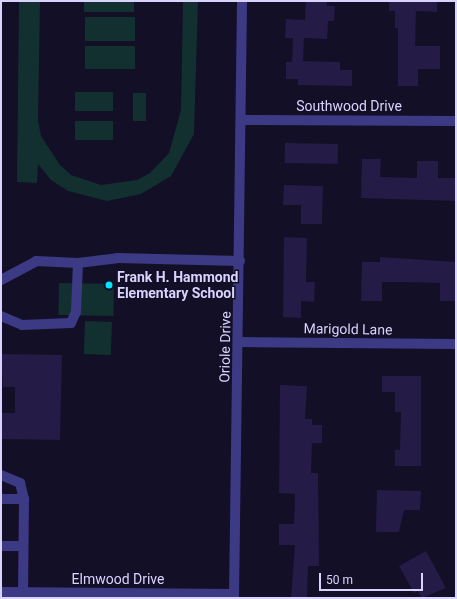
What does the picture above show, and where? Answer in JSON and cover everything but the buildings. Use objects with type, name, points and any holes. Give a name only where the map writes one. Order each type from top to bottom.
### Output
[{"type":"street","name":"Oriole Drive","points":[[234,596],[242,120],[242,1]]},
{"type":"street","name":"Southwood Drive","points":[[242,120],[456,121]]},
{"type":"street","points":[[1,280],[36,262],[78,263],[117,258],[240,261]]},
{"type":"street","points":[[1,316],[22,325],[71,323],[76,312],[78,263]]},
{"type":"street","name":"Marigold Lane","points":[[239,342],[456,344]]},
{"type":"street","points":[[1,474],[20,482],[24,499],[23,592]]},
{"type":"street","points":[[1,499],[24,499]]},
{"type":"street","points":[[1,546],[23,546]]},
{"type":"street","name":"Elmwood Drive","points":[[6,594],[23,592],[234,596]]},
{"type":"green space","points":[[19,1],[40,1],[38,120],[41,136],[60,165],[71,175],[101,185],[137,180],[150,173],[169,153],[181,110],[183,1],[198,1],[194,134],[171,176],[141,194],[107,201],[68,191],[51,180],[38,164],[37,183],[17,182]]},
{"type":"green space","points":[[84,1],[134,1],[134,12],[84,12]]},
{"type":"green space","points":[[85,17],[135,17],[135,41],[85,41]]},
{"type":"green space","points":[[85,46],[135,46],[135,69],[85,69]]},
{"type":"green space","points":[[75,92],[113,92],[113,111],[75,111]]},
{"type":"green space","points":[[133,93],[146,93],[146,121],[133,121]]},
{"type":"green space","points":[[75,121],[113,121],[113,140],[75,140]]},
{"type":"green space","points":[[59,283],[114,284],[113,316],[58,315]]},
{"type":"green space","points":[[85,321],[112,322],[111,355],[84,354]]},
{"type":"place","name":"Frank H. Hammond Elementary School","points":[[109,285]]}]
